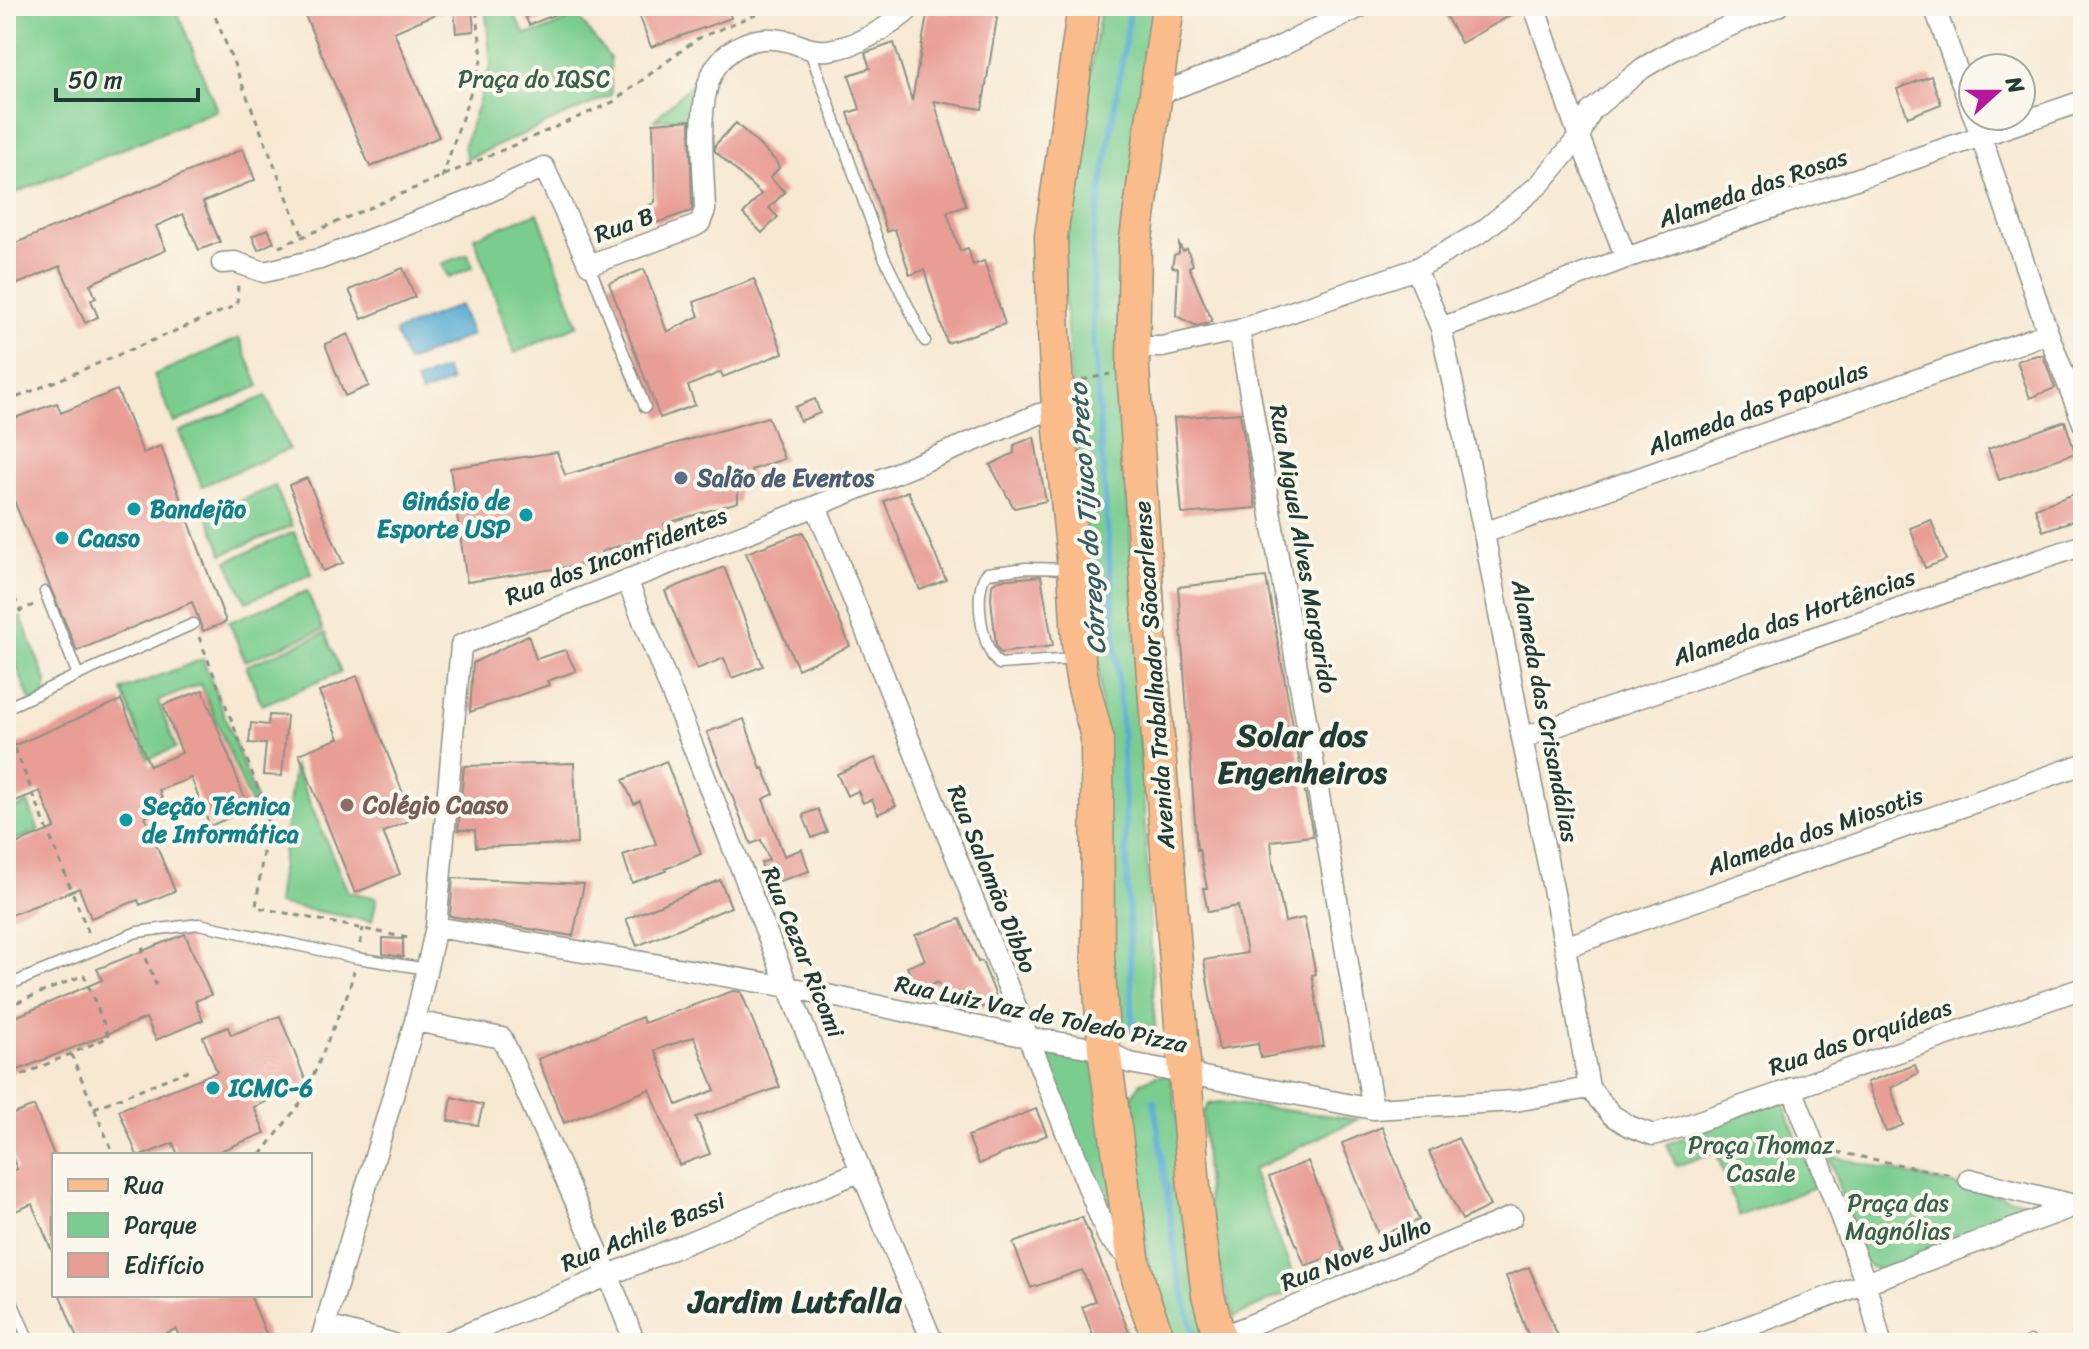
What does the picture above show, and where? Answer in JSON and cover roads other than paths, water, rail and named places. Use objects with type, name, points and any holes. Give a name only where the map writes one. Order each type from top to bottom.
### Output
[{"type":"main road","points":[[1084,6],[1051,236],[1058,398],[1079,659],[1097,737],[1098,956],[1104,1050],[1134,1263],[1160,1343]]},
{"type":"main road","name":"Avenida Trabalhador Sãocarlense","points":[[1168,6],[1135,246],[1134,357],[1151,653],[1184,1072],[1203,1258],[1220,1341]]},
{"type":"street","name":"Rua B","points":[[231,263],[264,272],[320,259],[469,201],[544,167],[589,265],[700,223],[705,210],[704,108],[707,87],[724,55],[736,46],[768,41],[784,41],[810,51],[830,50],[862,40],[913,6]]},
{"type":"street","points":[[1154,96],[1273,50],[1362,6]]},
{"type":"street","points":[[1534,6],[1579,137],[1626,258]]},
{"type":"street","points":[[1134,357],[1162,347],[1239,330],[1416,269],[1483,231],[1540,184],[1579,137],[1591,111],[1643,68],[1677,48],[1778,6]]},
{"type":"street","points":[[1934,6],[1957,70]]},
{"type":"street","name":"Alameda das Rosas","points":[[1441,328],[1626,258],[2083,101]]},
{"type":"street","points":[[1979,132],[2048,333],[2083,423]]},
{"type":"street","name":"Alameda das Crisandálias","points":[[1416,269],[1441,328],[1565,947],[1589,1088]]},
{"type":"street","name":"Rua Miguel Alves Margarido","points":[[1239,330],[1373,1109]]},
{"type":"street","name":"Alameda das Papoulas","points":[[1484,533],[2048,333]]},
{"type":"street","name":"Rua dos Inconfidentes","points":[[436,927],[461,645],[816,506],[1039,414],[1058,398]]},
{"type":"street","name":"Rua Salomão Dibbo","points":[[816,506],[1108,1237],[1134,1263]]},
{"type":"street","name":"Alameda das Hortências","points":[[1522,738],[2083,545]]},
{"type":"street","name":"Rua Cezar Ricomi","points":[[627,580],[861,1171],[933,1343]]},
{"type":"street","name":"Alameda dos Miosotis","points":[[1565,947],[2083,764]]},
{"type":"street","points":[[391,1343],[323,1334],[415,1021],[436,927]]},
{"type":"street","name":"Rua Luiz Vaz de Toledo Pizza","points":[[436,927],[789,987],[1104,1050],[1130,1063],[1373,1109],[1515,1101],[1589,1088]]},
{"type":"street","name":"Rua das Orquídeas","points":[[1589,1088],[1612,1115],[1629,1126],[1653,1135],[2083,988]]},
{"type":"street","points":[[415,1021],[502,1038],[608,1274],[635,1343]]},
{"type":"street","points":[[1792,1088],[1866,1284],[1881,1343]]},
{"type":"street","name":"Rua Achile Bassi","points":[[445,1343],[861,1171]]},
{"type":"street","points":[[1969,1179],[2078,1204]]},
{"type":"street","points":[[1703,1343],[2078,1204]]},
{"type":"street","name":"Rua Nove Julho","points":[[1220,1341],[1512,1217]]},
{"type":"lane","points":[[810,51],[883,255],[925,341]]},
{"type":"lane","points":[[589,265],[645,407]]},
{"type":"lane","points":[[1074,569],[1026,568],[987,573],[979,586],[990,650],[999,664],[1079,659]]},
{"type":"lane","points":[[46,595],[58,633],[78,675]]},
{"type":"lane","points":[[6,708],[193,624]]},
{"type":"lane","points":[[6,986],[137,932],[199,924],[357,958],[428,969]]},
{"type":"lane","points":[[6,1288],[30,1343]]},
{"type":"water","points":[[460,305],[472,335],[407,362],[395,332]]},
{"type":"water","points":[[445,369],[451,382],[421,394],[416,381]]},
{"type":"waterway","name":"Córrego do Tijuco Preto","points":[[1131,6],[1093,242],[1093,331],[1122,731],[1133,1032]]},
{"type":"waterway","name":"Córrego do Tijuco Preto","points":[[1154,1101],[1178,1273],[1196,1343]]},
{"type":"place","name":"Salão de Eventos","points":[[681,478]]},
{"type":"place","name":"Bandejão","points":[[134,509]]},
{"type":"place","name":"Ginásio de Esporte USP","points":[[526,515]]},
{"type":"place","name":"Caaso","points":[[62,538]]},
{"type":"place","name":"Colégio Caaso","points":[[347,805]]},
{"type":"place","name":"Seção Técnica de Informática","points":[[126,820]]},
{"type":"place","name":"ICMC-6","points":[[213,1088]]},
{"type":"district","name":"Solar dos Engenheiros","points":[[1302,754]]},
{"type":"district","name":"Jardim Lutfalla","points":[[795,1301]]},
{"type":"park label","name":"Praça do IQSC","points":[[534,79]]},
{"type":"park label","name":"Praça Thomaz Casale","points":[[1761,1159]]},
{"type":"park label","name":"Praça das Magnólias","points":[[1898,1217]]}]
